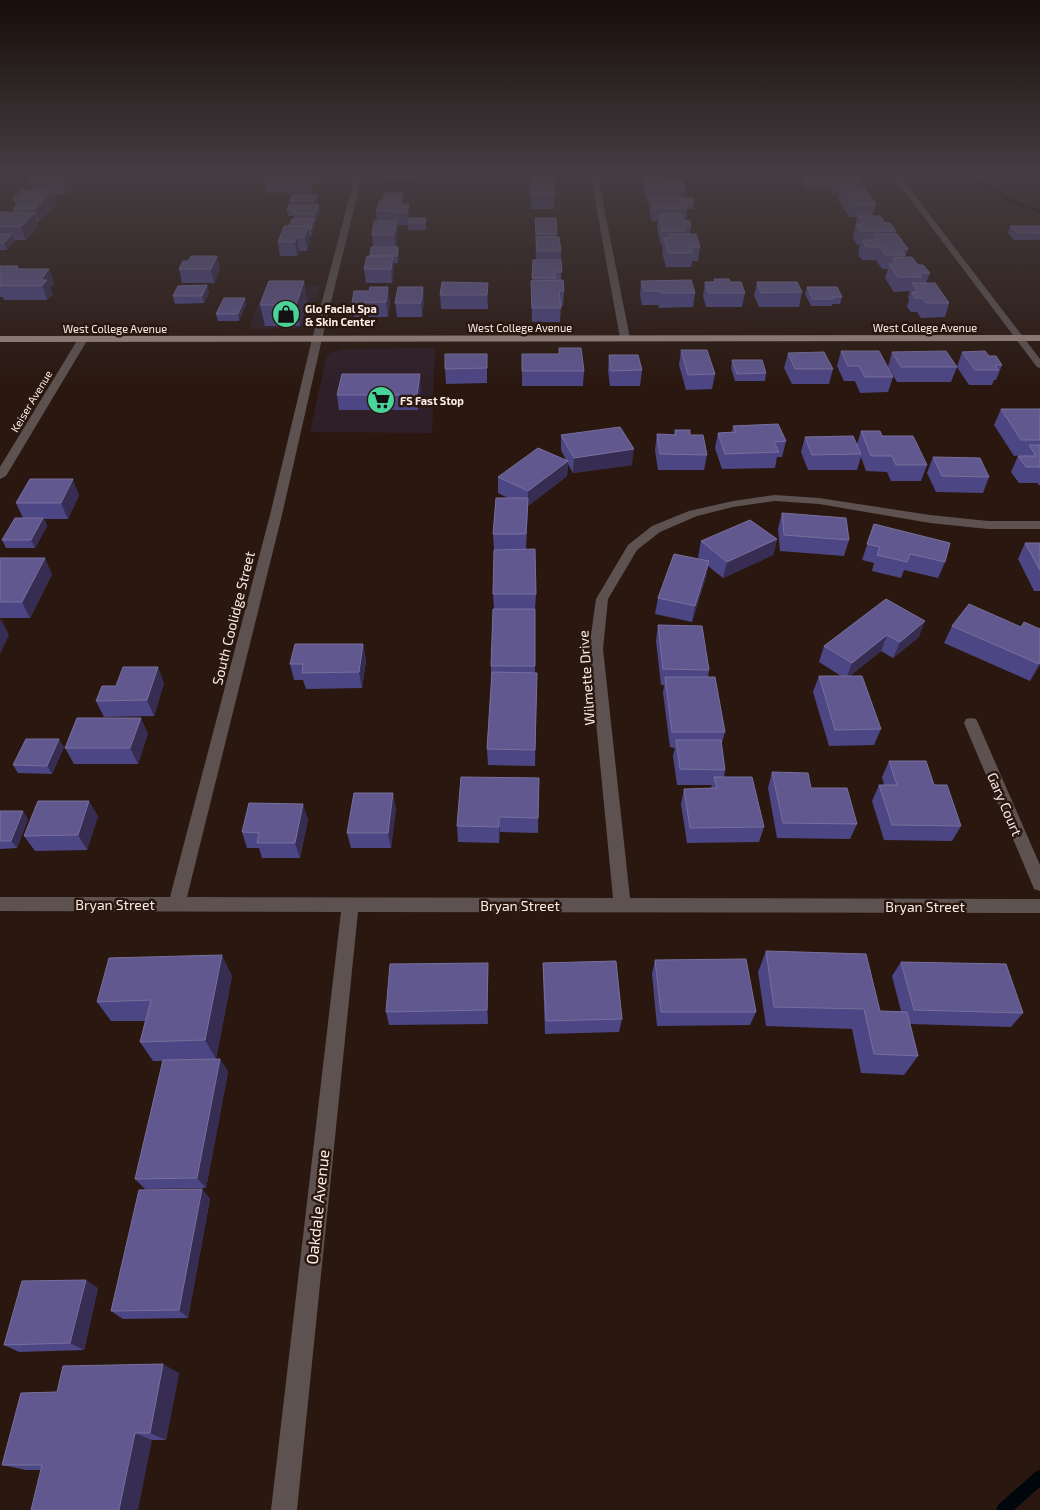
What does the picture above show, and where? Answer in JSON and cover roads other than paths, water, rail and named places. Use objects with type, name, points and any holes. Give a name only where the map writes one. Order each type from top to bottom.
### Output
[{"type":"main road","name":"West College Avenue","points":[[0,339],[1040,338]]},
{"type":"street","name":"South Coolidge Street","points":[[177,904],[276,515],[317,339],[343,242]]},
{"type":"street","points":[[607,242],[625,338]]},
{"type":"street","points":[[947,242],[1040,365]]},
{"type":"street","name":"Keiser Avenue","points":[[0,476],[83,339]]},
{"type":"street","name":"Wilmette Drive","points":[[622,905],[596,648],[602,599],[632,548],[656,529],[693,513],[733,504],[776,498],[819,501],[930,519],[988,525],[1040,525]]},
{"type":"street","name":"Gary Court","points":[[971,723],[1040,884]]},
{"type":"street","name":"Bryan Street","points":[[0,904],[1040,906]]},
{"type":"street","name":"Oakdale Avenue","points":[[284,1510],[350,904]]},
{"type":"waterway","points":[[1003,1510],[1040,1477]]},
{"type":"place","name":"Glo Facial Spa & Skin Center","points":[[286,314]]},
{"type":"place","name":"FS Fast Stop","points":[[381,400]]}]
